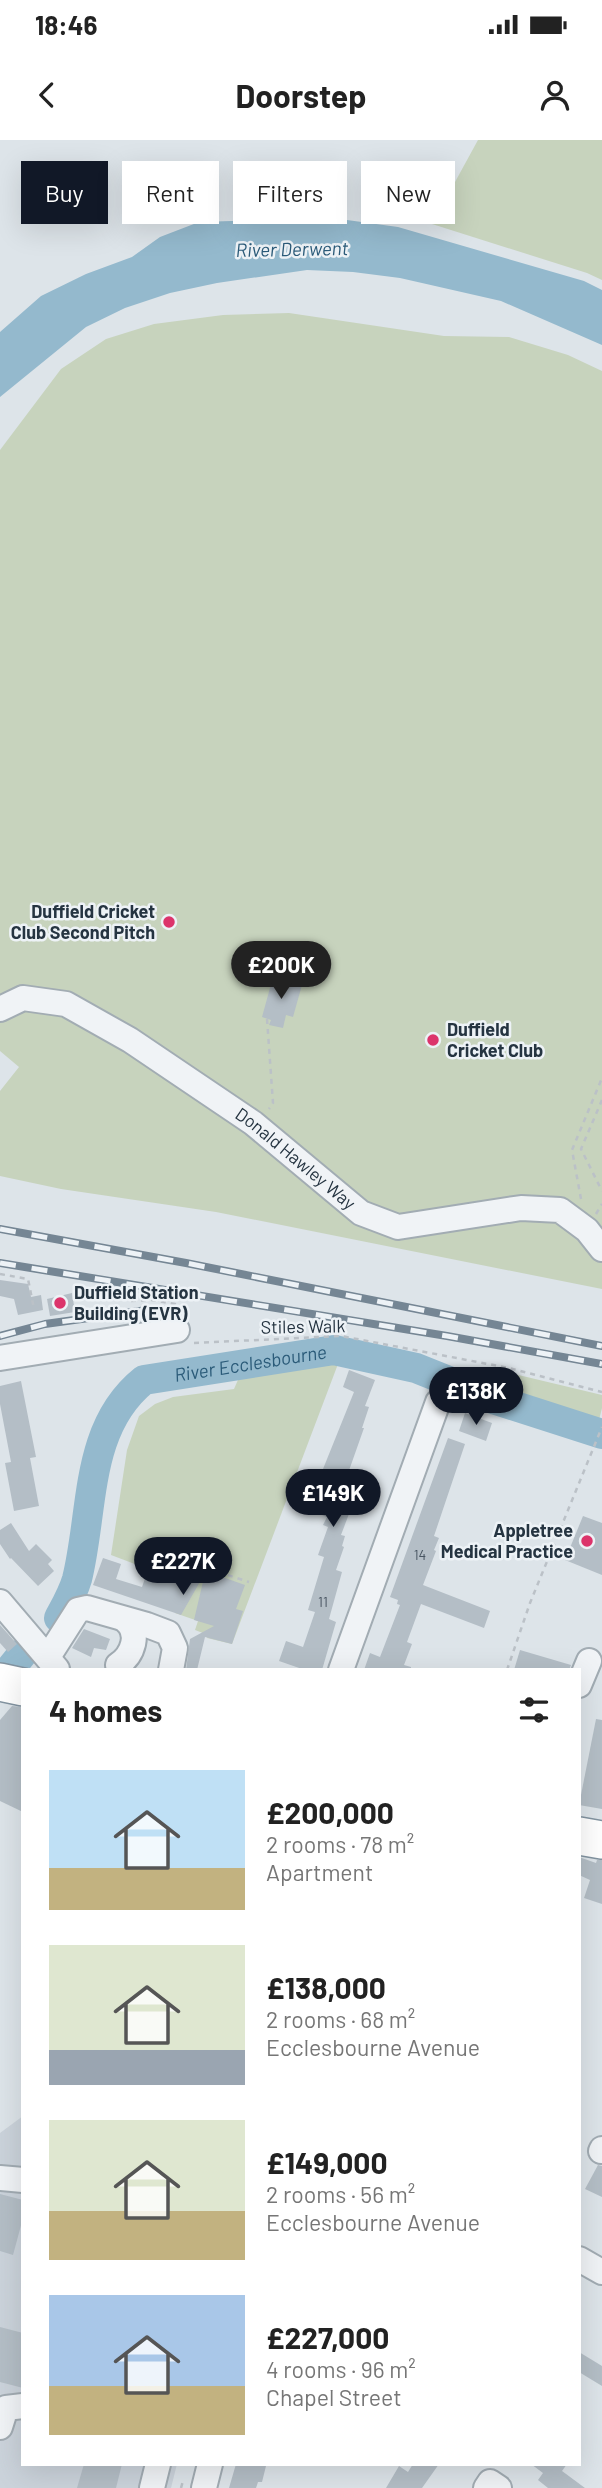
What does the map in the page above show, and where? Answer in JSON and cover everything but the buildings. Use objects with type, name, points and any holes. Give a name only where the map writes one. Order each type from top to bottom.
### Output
[{"type":"highway","points":[[581,1836],[602,1840]]},
{"type":"street","name":"Donald Hawley Way","points":[[0,1009],[23,998],[66,1004],[130,1040],[258,1126],[361,1213],[398,1227],[521,1208],[560,1210],[595,1240]]},
{"type":"street","points":[[0,1358],[182,1336]]},
{"type":"street","points":[[342,1668],[439,1402]]},
{"type":"street","points":[[0,1602],[51,1661],[78,1610],[87,1608],[168,1633],[174,1648],[171,1668]]},
{"type":"street","points":[[118,1665],[125,1660],[133,1647],[134,1634],[131,1625],[125,1620]]},
{"type":"street","points":[[581,1680],[589,1661]]},
{"type":"street","points":[[0,2178],[21,2180]]},
{"type":"street","points":[[581,2260],[602,2272]]},
{"type":"street","points":[[0,2427],[6,2408],[21,2406]]},
{"type":"street","points":[[152,2488],[158,2466]]},
{"type":"street","points":[[204,2488],[210,2466]]},
{"type":"street","points":[[486,2488],[490,2482],[499,2488]]},
{"type":"path","points":[[258,1126],[273,1103],[267,1018]]},
{"type":"path","points":[[595,1240],[572,1150],[602,1078]]},
{"type":"path","points":[[602,1100],[581,1149],[602,1191]]},
{"type":"path","points":[[0,1274],[28,1279],[34,1309]]},
{"type":"path","points":[[131,1301],[152,1300],[175,1304],[182,1336]]},
{"type":"path","name":"Stiles Walk","points":[[182,1336],[341,1336],[509,1368],[602,1392]]},
{"type":"path","points":[[508,1668],[530,1603],[602,1427]]},
{"type":"path","points":[[152,1550],[249,1582]]},
{"type":"shaded area","points":[[21,2117],[21,2466],[176,2466],[171,2488],[0,2488],[0,2133]]},
{"type":"green space","points":[[478,140],[602,140],[602,280],[432,224],[455,224],[455,182]]},
{"type":"green space","points":[[289,313],[444,336],[509,337],[568,355],[602,371],[602,1289],[216,1212],[61,1189],[0,1176],[0,1091],[19,1067],[0,1051],[0,450],[61,369],[106,339],[154,324],[223,315]]},
{"type":"green space","points":[[338,1364],[232,1644],[207,1638],[208,1635],[195,1630],[198,1621],[175,1613],[182,1595],[148,1569],[111,1555],[127,1450],[139,1416],[155,1404],[173,1397],[234,1389],[241,1373]]},
{"type":"green space","points":[[506,1372],[602,1395],[598,1424],[506,1395]]},
{"type":"water","name":"River Derwent","points":[[347,220],[398,227],[584,281],[602,290],[602,345],[501,301],[400,278],[307,270],[217,283],[170,293],[125,308],[86,327],[0,397],[0,332],[41,296],[86,274],[132,257],[160,237],[194,224],[219,224],[219,221],[233,221],[233,224],[347,224]]},
{"type":"waterway","name":"River Ecclesbourne","points":[[59,1618],[77,1579],[94,1472],[101,1446],[111,1422],[125,1400],[144,1380],[334,1350],[416,1368],[496,1400],[602,1434]]},
{"type":"waterway","name":"River Ecclesbourne","points":[[11,1668],[23,1653]]},
{"type":"railway","points":[[0,1229],[186,1263],[602,1346]]},
{"type":"railway","points":[[0,1263],[602,1364]]},
{"type":"railway","points":[[0,1336],[45,1324],[147,1310]]},
{"type":"place","name":"Duffield Cricket Club Second Pitch","points":[[169,922]]},
{"type":"place","name":"Duffield Cricket Club","points":[[433,1040]]},
{"type":"place","name":"Duffield Station Building (EVR)","points":[[60,1303]]},
{"type":"place","name":"Appletree Medical Practice","points":[[587,1541]]}]
